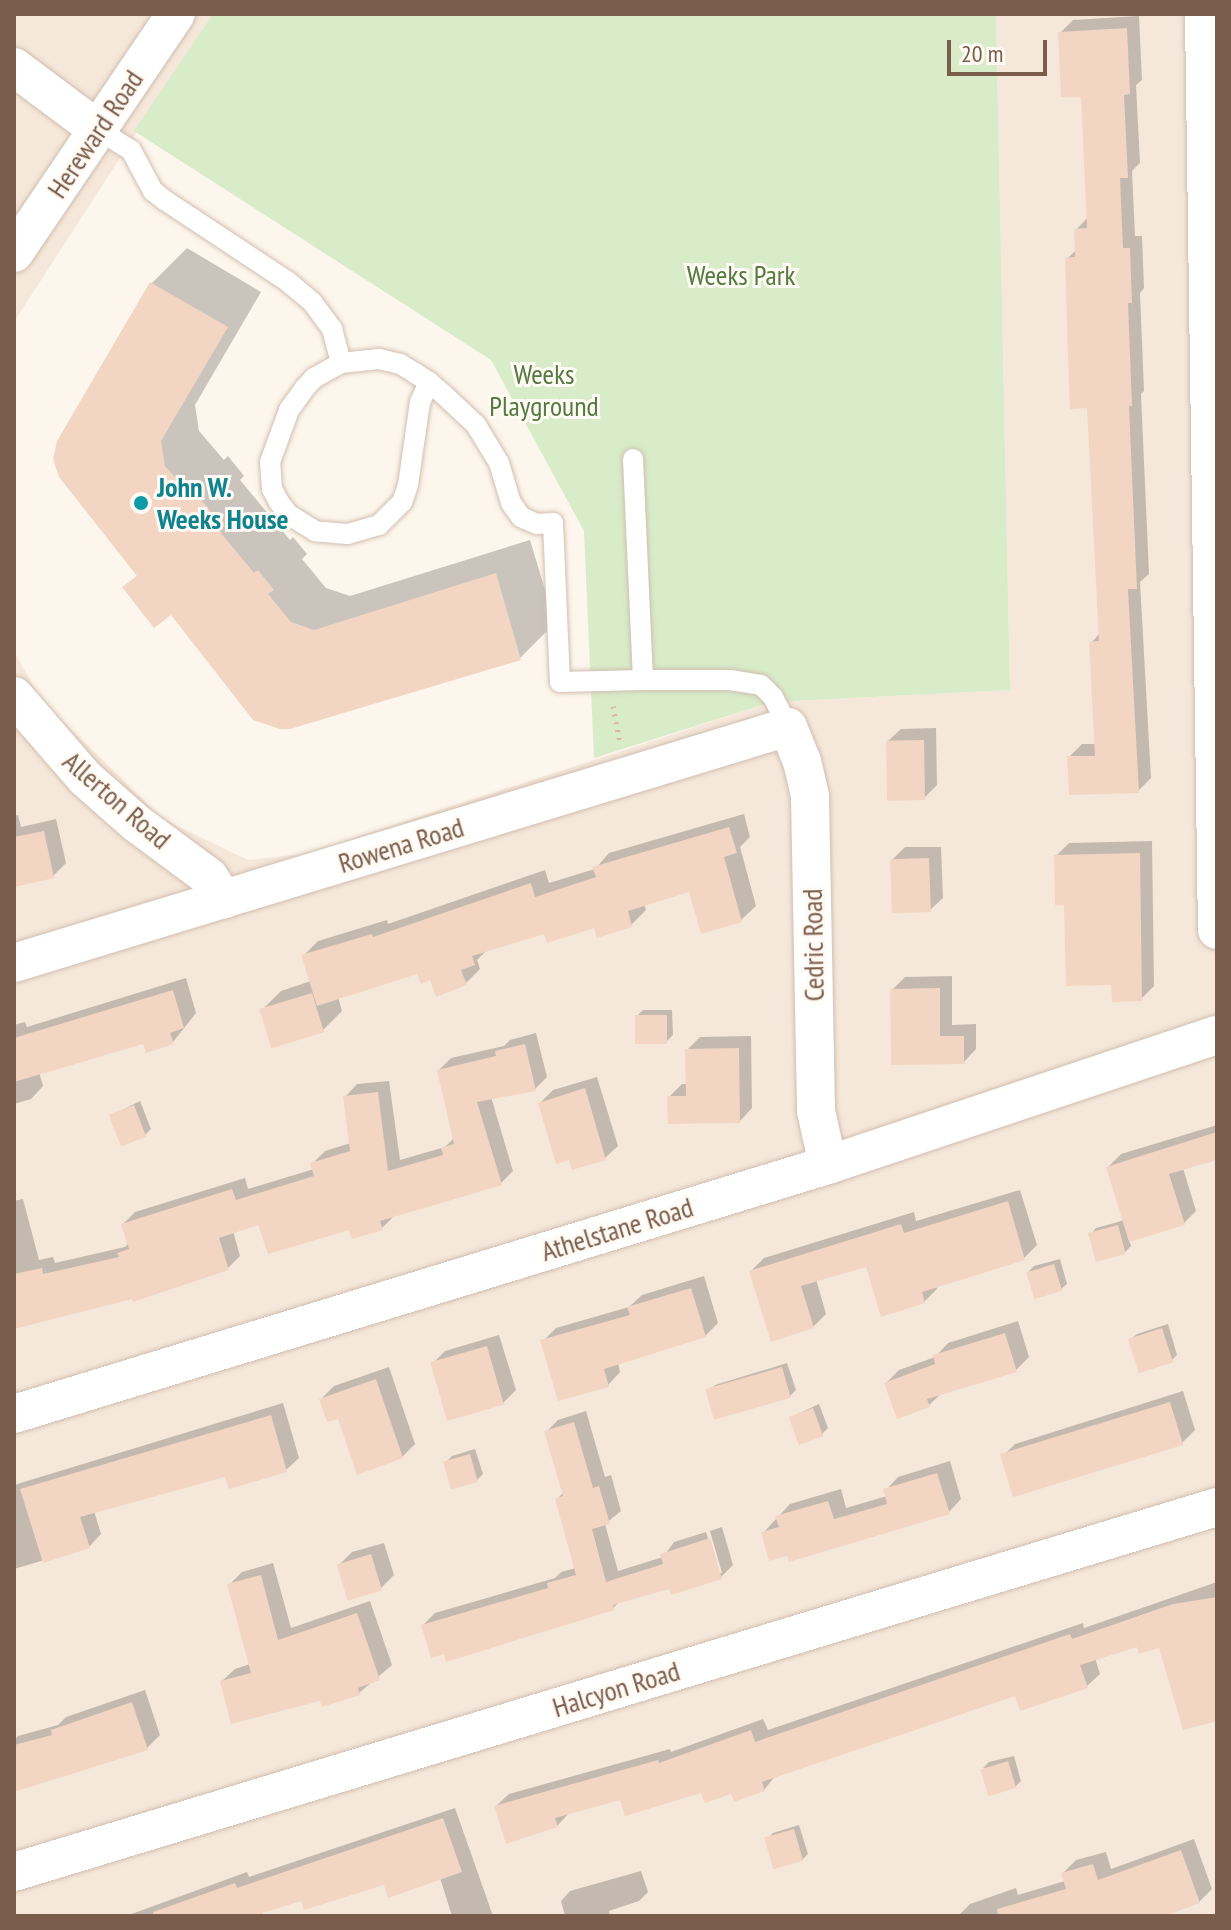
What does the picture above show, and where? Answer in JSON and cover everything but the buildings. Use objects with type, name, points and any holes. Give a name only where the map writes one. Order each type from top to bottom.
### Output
[{"type":"street","name":"Hereward Road","points":[[14,253],[176,14]]},
{"type":"street","points":[[1204,14],[1217,930]]},
{"type":"street","points":[[14,67],[97,129]]},
{"type":"street","name":"Allerton Road","points":[[14,696],[85,778],[136,823],[209,877],[224,899]]},
{"type":"street","name":"Rowena Road","points":[[14,963],[788,727]]},
{"type":"street","name":"Cedric Road","points":[[788,727],[802,761],[810,797],[816,1111],[828,1165]]},
{"type":"street","name":"Athelstane Road","points":[[14,1414],[828,1165],[1217,1035]]},
{"type":"street","name":"Halcyon Road","points":[[14,1872],[1217,1507]]},
{"type":"lane","points":[[97,129],[131,150],[153,191],[287,281],[312,302],[332,329],[341,363]]},
{"type":"lane","points":[[429,382],[420,402],[411,469],[402,502],[379,525],[347,534],[315,531],[289,515],[272,489],[270,462],[280,430],[304,389],[341,363],[379,359],[400,364],[429,382],[468,417],[488,442],[511,503],[521,517],[537,524],[553,523],[560,682],[730,680],[761,685],[773,697],[788,727]]},
{"type":"lane","points":[[633,459],[643,680]]},
{"type":"path","points":[[608,681],[622,749]]},
{"type":"shaded area","points":[[14,14],[213,14],[14,322]]},
{"type":"shaded area","points":[[996,14],[1217,14],[1217,1916],[14,1916],[14,651],[41,700],[163,819],[248,860],[305,854],[772,702],[1010,690]]},
{"type":"green space","name":"Weeks Park","points":[[213,14],[996,14],[1010,690],[772,702],[594,758],[584,531],[491,360],[134,131]]},
{"type":"place","name":"John W. Weeks House","points":[[141,503]]},
{"type":"park label","name":"Weeks Playground","points":[[544,390]]}]
